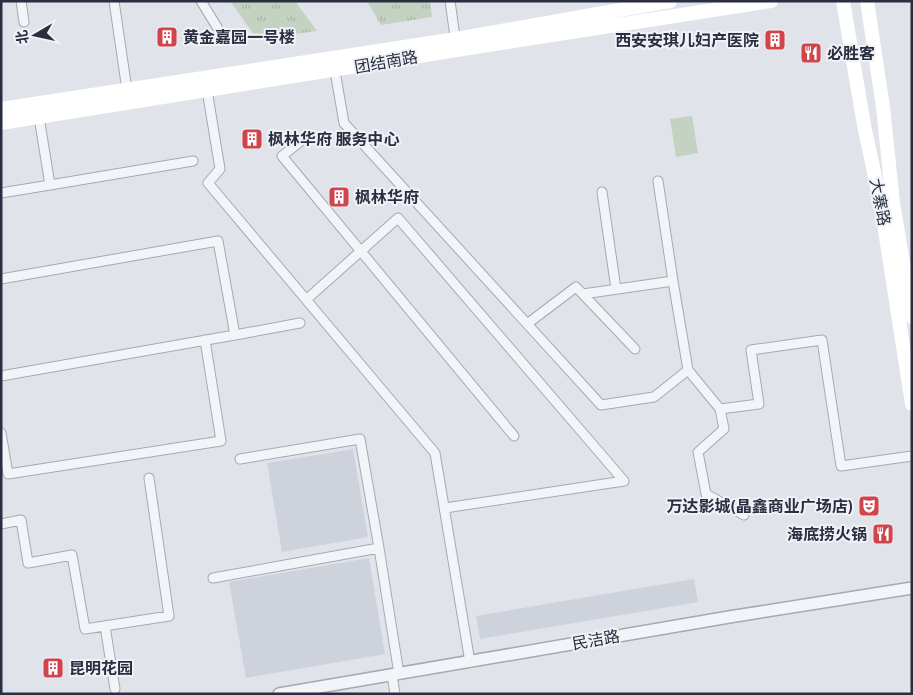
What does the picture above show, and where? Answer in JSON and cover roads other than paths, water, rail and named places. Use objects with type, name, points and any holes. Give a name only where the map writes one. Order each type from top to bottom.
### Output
[{"type":"main road","name":"团结南路","points":[[1,124],[335,71],[456,44],[670,1]]},
{"type":"main road","name":"团结南路","points":[[1,109],[771,1]]},
{"type":"main road","name":"大寨路","points":[[842,1],[909,364],[912,404]]},
{"type":"main road","name":"大寨路","points":[[867,1],[883,108],[893,203],[912,317]]},
{"type":"street","points":[[21,1],[24,22]]},
{"type":"street","points":[[114,1],[127,90]]},
{"type":"street","points":[[201,1],[217,27]]},
{"type":"street","points":[[450,1],[456,44]]},
{"type":"street","points":[[335,71],[344,123],[601,406],[654,397],[688,370]]},
{"type":"street","points":[[207,90],[220,169],[208,183],[436,453],[470,662]]},
{"type":"street","points":[[39,117],[50,185]]},
{"type":"street","points":[[301,141],[282,156],[362,250],[514,436]]},
{"type":"street","points":[[1,193],[194,161]]},
{"type":"street","points":[[658,181],[688,370],[720,409],[724,429],[698,452],[706,494],[744,515]]},
{"type":"street","points":[[602,192],[616,289]]},
{"type":"street","points":[[306,299],[398,218],[624,481],[445,508]]},
{"type":"street","points":[[1,279],[218,240],[235,335]]},
{"type":"street","points":[[583,294],[673,280]]},
{"type":"street","points":[[527,324],[576,287],[635,349]]},
{"type":"street","points":[[1,376],[300,323]]},
{"type":"street","points":[[1,433],[8,474],[221,441],[205,340]]},
{"type":"street","points":[[720,409],[759,404],[751,350],[822,340],[841,466],[912,456]]},
{"type":"street","points":[[240,459],[360,439],[379,548],[396,674],[395,694]]},
{"type":"street","points":[[1,524],[21,520],[28,563],[72,555],[85,630],[169,616],[149,478]]},
{"type":"street","points":[[213,578],[379,548]]},
{"type":"street","name":"民洁路","points":[[280,694],[729,616],[912,588]]},
{"type":"street","points":[[105,626],[115,688]]},
{"type":"place","name":"黄金嘉园一号楼","points":[[167,37]]},
{"type":"place","name":"西安安琪儿妇产医院","points":[[775,40]]},
{"type":"place","name":"必胜客","points":[[811,53]]},
{"type":"place","name":"枫林华府 服务中心","points":[[252,139]]},
{"type":"place","name":"枫林华府","points":[[339,197]]},
{"type":"place","name":"万达影城(晶鑫商业广场店)","points":[[869,506]]},
{"type":"place","name":"海底捞火锅","points":[[883,534]]},
{"type":"place","name":"昆明花园","points":[[53,668]]}]
